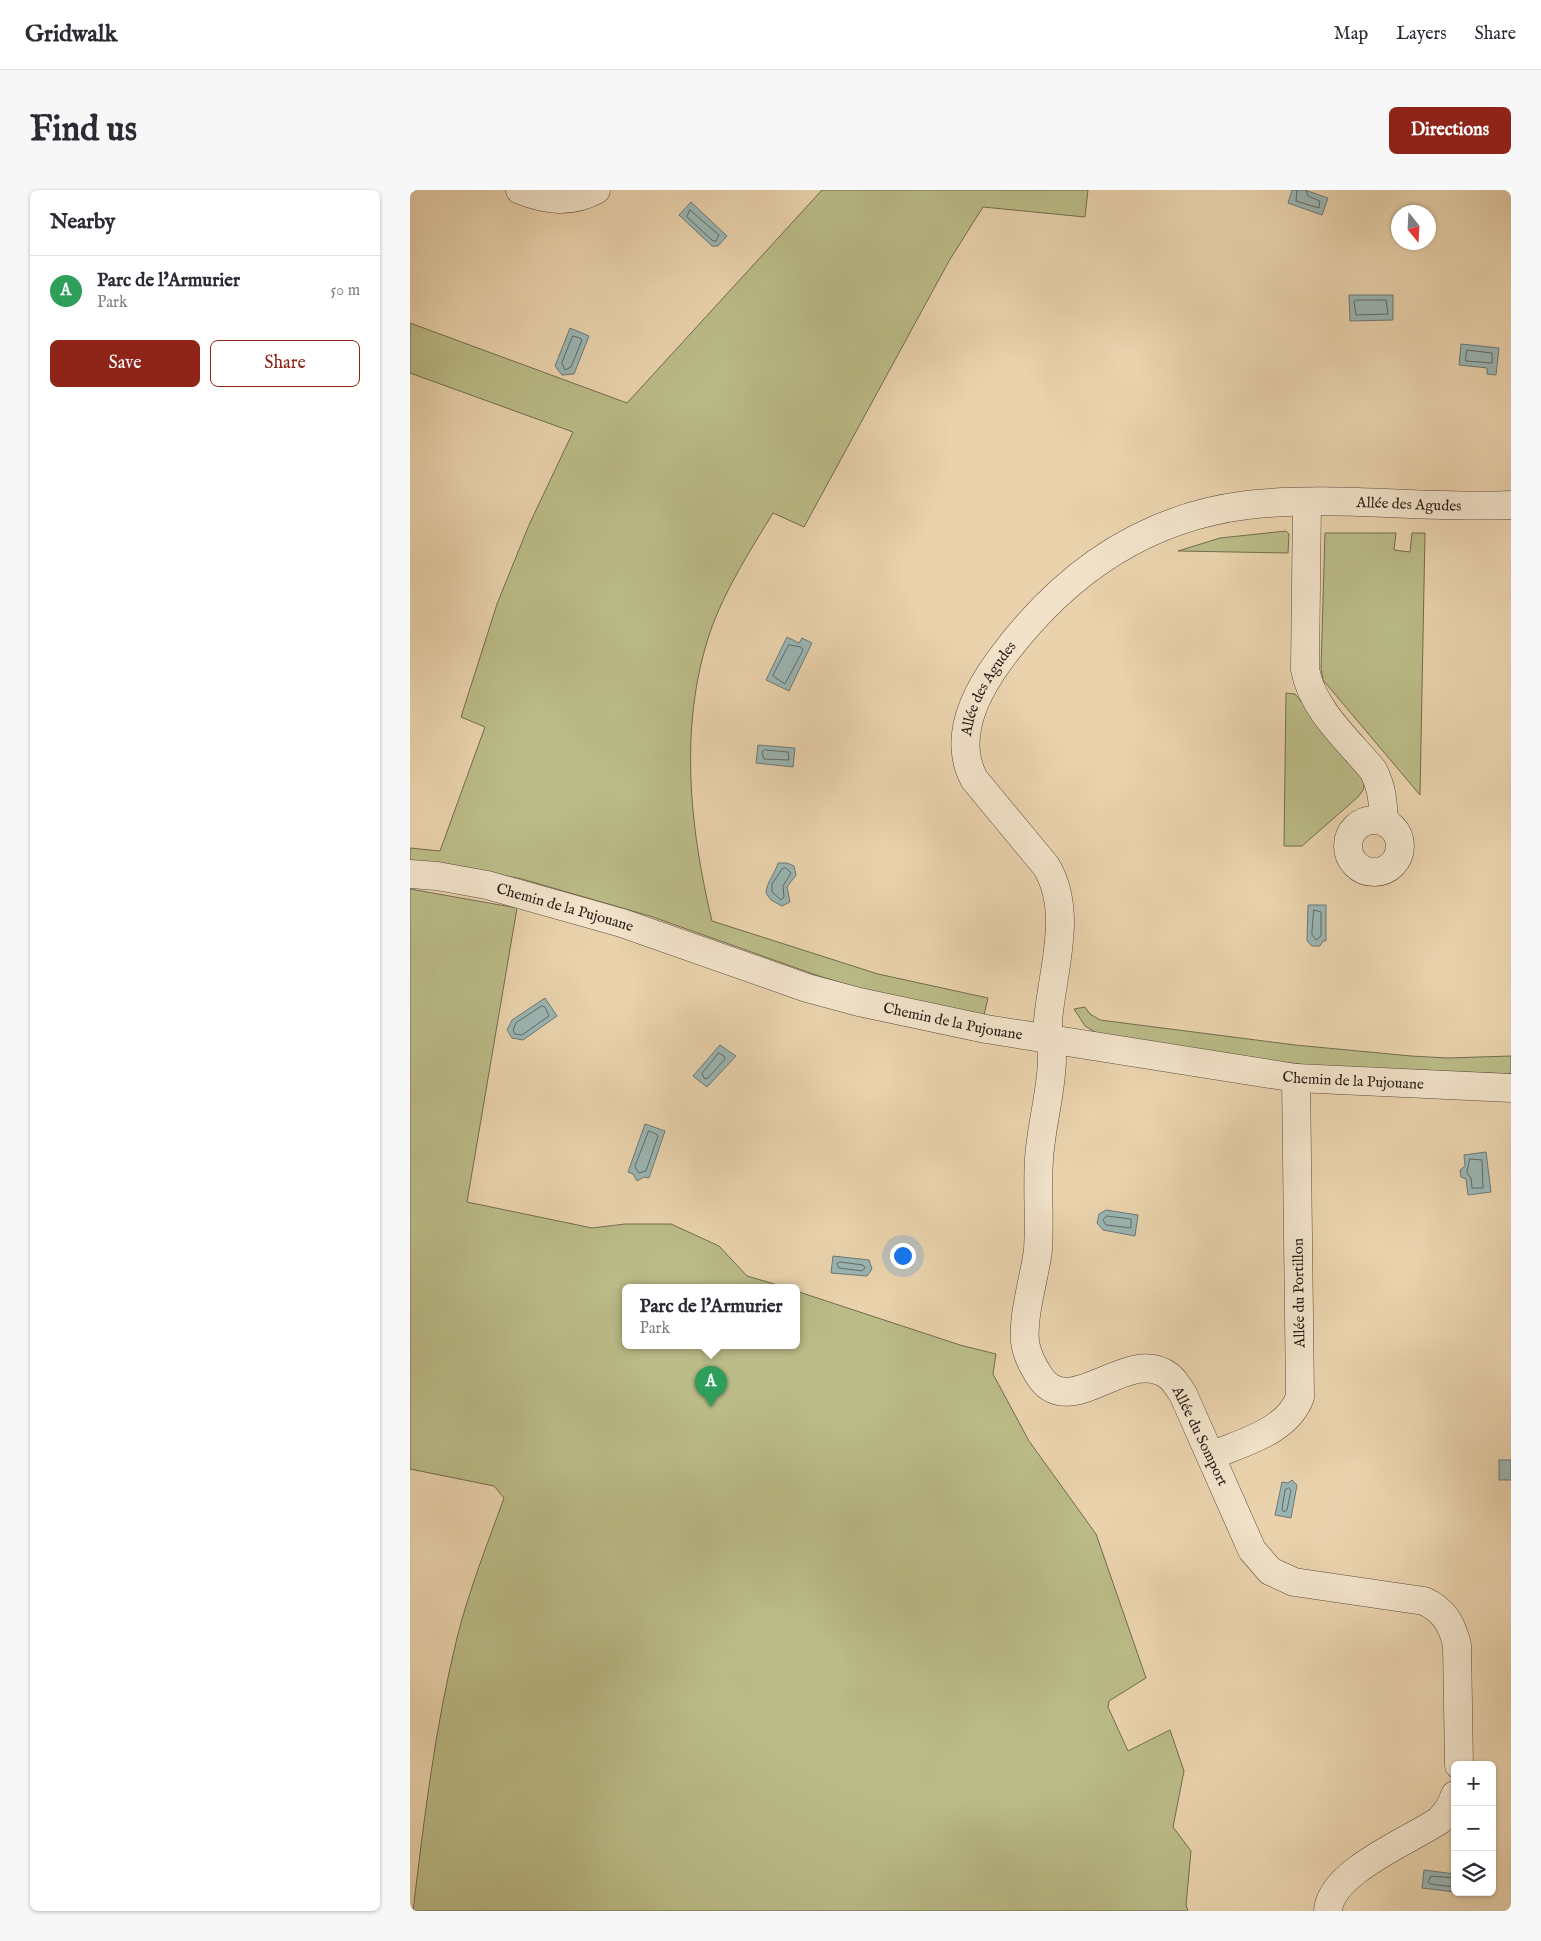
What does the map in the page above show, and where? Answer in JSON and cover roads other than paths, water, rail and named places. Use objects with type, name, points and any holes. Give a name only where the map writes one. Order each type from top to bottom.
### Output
[{"type":"street","points":[[520,190],[556,200],[571,200],[596,190]]},
{"type":"street","points":[[1307,502],[1304,669],[1316,702],[1373,770],[1382,789],[1384,822]]},
{"type":"street","name":"Allée des Agudes","points":[[1050,1041],[1048,1023],[1056,966],[1060,899],[1054,881],[1046,866],[979,787],[970,772],[966,755],[966,736],[976,700],[992,670],[1041,608],[1080,574],[1122,546],[1166,526],[1215,511],[1249,505],[1307,502],[1511,505]]},
{"type":"street","name":"Chemin de la Pujouane","points":[[410,874],[437,876],[487,885],[612,920],[807,988],[859,1002],[1050,1041],[1296,1078],[1511,1088]]},
{"type":"street","name":"Allée du Somport","points":[[1050,1041],[1052,1058],[1038,1161],[1040,1228],[1025,1338],[1030,1358],[1044,1381],[1062,1392],[1074,1392],[1135,1370],[1150,1369],[1165,1373],[1184,1394],[1252,1550],[1270,1571],[1294,1582],[1424,1601],[1441,1610],[1455,1636],[1459,1656],[1459,1761]]},
{"type":"street","name":"Allée du Portillon","points":[[1211,1456],[1279,1424],[1293,1411],[1300,1397],[1296,1078]]},
{"type":"street","points":[[1328,1911],[1332,1894],[1344,1879],[1440,1820],[1451,1805]]},
{"type":"water","points":[[1292,190],[1305,190],[1328,198],[1322,215],[1288,203]]},
{"type":"water","points":[[691,202],[727,236],[718,246],[712,246],[679,215]]},
{"type":"water","points":[[1349,295],[1393,295],[1393,320],[1350,321]]},
{"type":"water","points":[[570,328],[589,336],[574,374],[562,375],[555,366]]},
{"type":"water","points":[[1461,344],[1499,348],[1496,375],[1487,374],[1487,368],[1459,365]]},
{"type":"water","points":[[787,637],[799,643],[802,638],[812,643],[789,691],[766,680]]},
{"type":"water","points":[[758,745],[795,748],[793,767],[756,763]]},
{"type":"water","points":[[778,863],[787,863],[794,866],[796,875],[787,887],[790,902],[782,906],[771,900],[766,893]]},
{"type":"water","points":[[1308,905],[1326,905],[1326,941],[1323,941],[1320,946],[1312,946],[1307,941]]},
{"type":"water","points":[[545,998],[557,1016],[523,1040],[512,1038],[507,1030],[512,1020]]},
{"type":"water","points":[[720,1045],[736,1056],[707,1087],[693,1076]]},
{"type":"water","points":[[645,1124],[665,1131],[649,1178],[644,1177],[637,1181],[633,1174],[628,1172]]},
{"type":"water","points":[[1486,1152],[1491,1192],[1468,1195],[1466,1179],[1461,1177],[1460,1170],[1465,1166],[1464,1155]]},
{"type":"water","points":[[1106,1210],[1138,1215],[1135,1236],[1103,1230],[1097,1223],[1099,1214]]},
{"type":"water","points":[[833,1256],[869,1260],[872,1269],[867,1276],[831,1273]]},
{"type":"water","points":[[1499,1460],[1511,1460],[1511,1480],[1499,1480]]},
{"type":"water","points":[[1292,1480],[1297,1485],[1291,1518],[1275,1515],[1282,1482],[1288,1483]]},
{"type":"water","points":[[1424,1870],[1451,1873],[1451,1892],[1422,1888]]},
{"type":"place","name":"Parc de l'Armurier","points":[[711,1407]]}]
